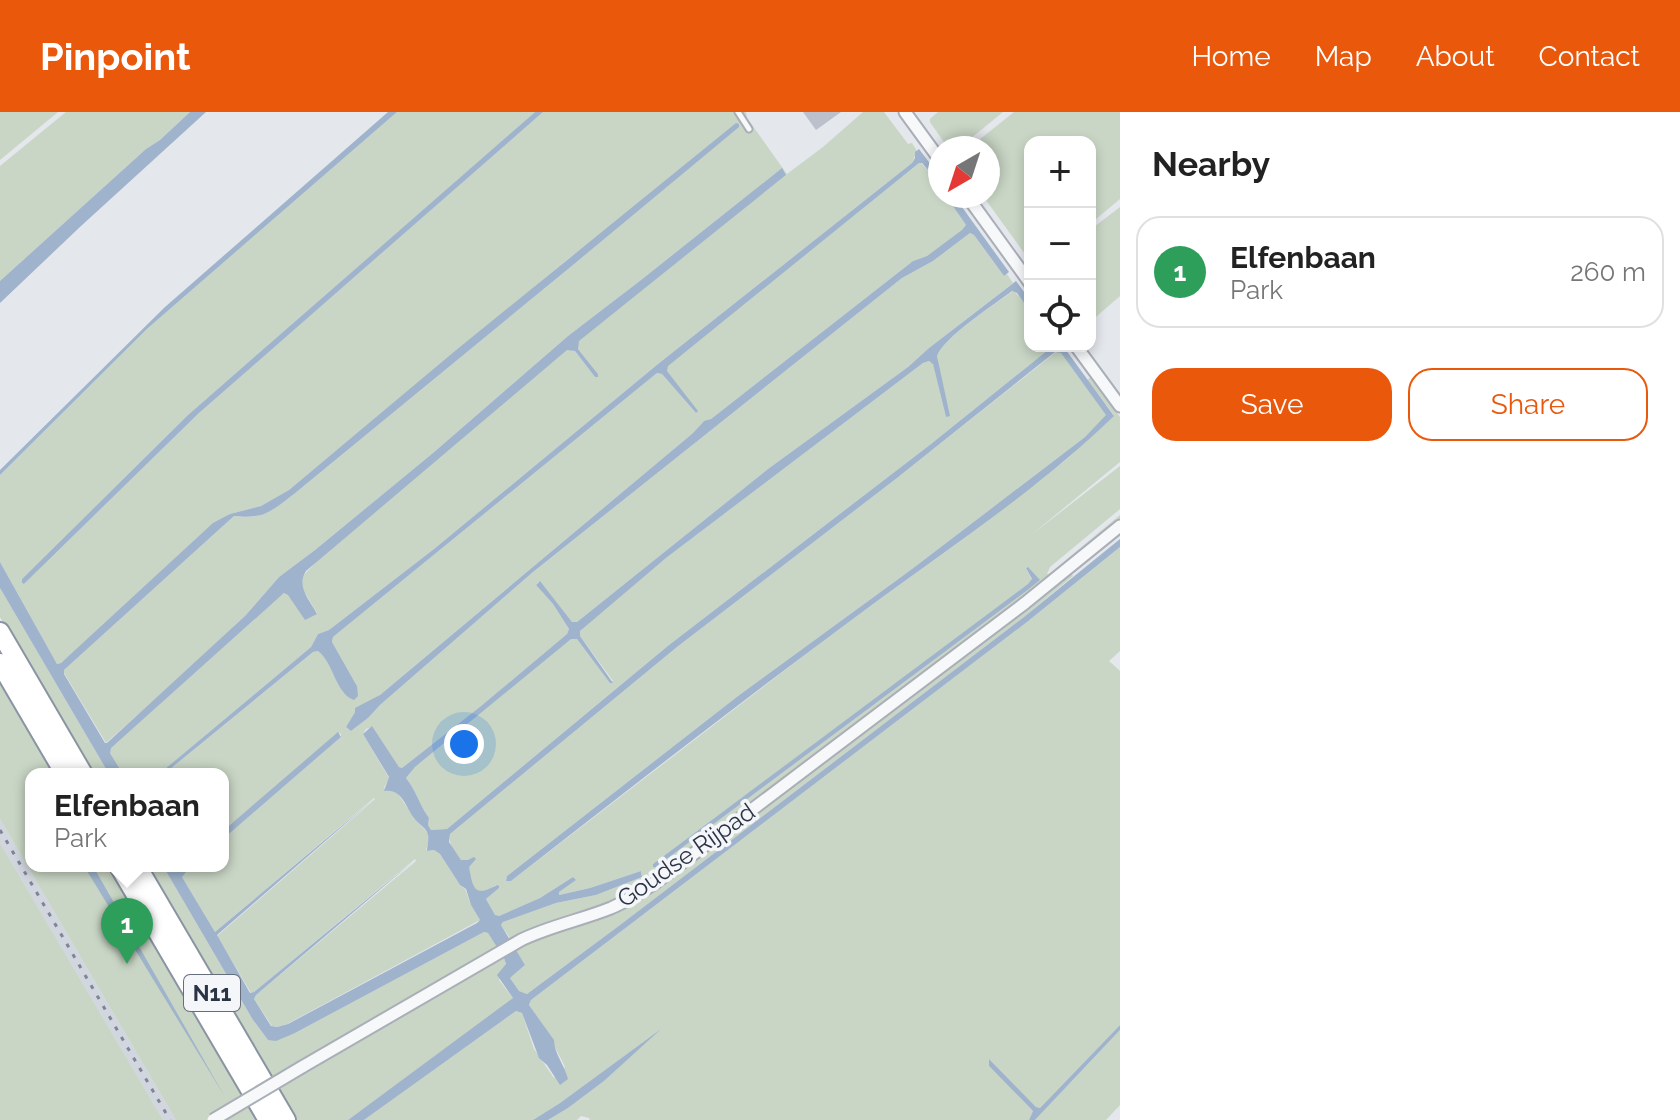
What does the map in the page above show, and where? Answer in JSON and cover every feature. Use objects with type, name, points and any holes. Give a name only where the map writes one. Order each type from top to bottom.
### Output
[{"type":"highway","points":[[0,632],[79,768]]},
{"type":"highway","points":[[0,663],[61,768]]},
{"type":"highway","name":"N11","points":[[123,872],[268,1120]]},
{"type":"highway","name":"N11","points":[[141,872],[286,1120]]},
{"type":"street","points":[[905,112],[928,144]]},
{"type":"street","points":[[976,208],[1028,280]]},
{"type":"street","points":[[1080,352],[1120,406]]},
{"type":"street","name":"Goudse Rijpad","points":[[213,1120],[521,940],[544,929],[608,909],[655,883],[1025,603],[1120,526]]},
{"type":"lane","points":[[738,112],[749,129]]},
{"type":"shaded area","points":[[0,819],[25,862],[25,872],[31,872],[176,1120],[163,1120],[0,843]]},
{"type":"green space","points":[[0,112],[58,112],[0,160]]},
{"type":"green space","points":[[66,112],[190,112],[0,281],[0,166]]},
{"type":"green space","points":[[397,112],[535,112],[188,415],[22,579],[24,584],[199,413],[543,112],[746,112],[747,118],[787,174],[863,112],[884,112],[917,151],[912,163],[658,364],[434,549],[329,630],[318,634],[311,647],[166,768],[119,768],[110,748],[284,593],[288,594],[305,619],[317,613],[301,586],[301,578],[321,557],[567,349],[575,351],[595,377],[598,374],[578,349],[578,341],[786,175],[781,169],[568,336],[433,453],[279,577],[245,616],[106,743],[64,670],[234,516],[260,515],[294,494],[738,127],[568,259],[289,490],[261,506],[230,514],[57,664],[0,562],[0,475],[148,328]]},
{"type":"green space","points":[[938,112],[1003,112],[974,136],[940,136],[930,119]]},
{"type":"green space","points":[[1014,112],[1120,112],[1120,199],[1096,219],[1096,136],[1024,136],[1024,253],[992,208],[1000,208],[1000,136],[984,136]]},
{"type":"green space","points":[[920,162],[928,170],[928,208],[954,208],[966,225],[927,256],[913,261],[711,419],[703,422],[380,695],[355,712],[346,727],[351,731],[368,718],[533,572],[902,278],[933,261],[970,233],[1013,283],[908,367],[768,469],[577,622],[572,622],[538,582],[536,585],[569,629],[567,634],[402,768],[372,727],[366,729],[363,734],[389,778],[384,788],[397,792],[428,833],[426,850],[440,854],[465,889],[480,920],[287,1024],[272,1026],[254,999],[256,995],[416,861],[251,993],[217,936],[375,799],[215,932],[182,877],[186,872],[229,872],[229,834],[341,734],[229,826],[229,768],[171,768],[313,652],[324,655],[344,693],[357,686],[332,642],[333,637],[657,373],[662,374],[696,413],[666,371],[667,366]]},
{"type":"green space","points":[[1120,207],[1120,296],[1096,317],[1096,280],[1096,225]]},
{"type":"green space","points":[[1013,291],[1024,302],[1024,352],[1046,352],[669,645],[447,829],[431,830],[429,818],[406,778],[415,767],[571,638],[577,639],[610,682],[613,681],[580,636],[580,631],[666,558],[923,363],[933,363],[946,417],[937,356],[949,340]]},
{"type":"green space","points":[[1056,352],[1061,353],[1107,415],[1085,437],[912,569],[738,696],[507,876],[506,881],[511,881],[841,627],[1067,459],[1114,415],[1087,380],[1091,377],[1120,417],[1120,462],[1031,535],[1120,466],[1120,509],[1050,567],[1047,574],[1120,515],[1120,521],[659,874],[653,872],[649,875],[648,883],[627,896],[552,920],[510,938],[501,925],[503,922],[556,903],[596,895],[642,877],[641,871],[559,895],[575,880],[573,877],[540,898],[495,916],[486,899],[499,888],[496,885],[486,892],[475,889],[468,861],[461,860],[454,851],[450,834],[677,647]],"holes":[[[1027,567],[1039,580],[656,867],[653,867],[1029,584],[1032,580]]]},
{"type":"green space","points":[[1120,547],[1120,651],[1109,661],[1120,671],[1120,1025],[1040,1108],[990,1060],[989,1066],[1033,1111],[1029,1120],[590,1120],[581,1116],[577,1120],[548,1120],[604,1081],[653,1035],[533,1120],[364,1120],[516,1011],[522,1013],[534,1049],[554,1078],[565,1067],[547,1031],[529,1005],[531,1000],[1027,622]]},
{"type":"green space","points":[[1070,572],[1073,576],[1024,617],[620,925],[527,994],[519,991],[510,978],[525,965],[516,951],[524,944],[548,933],[618,911]]},
{"type":"green space","points":[[0,588],[105,768],[89,768],[0,617]]},
{"type":"green space","points":[[0,680],[50,768],[25,768],[25,862],[0,819]]},
{"type":"green space","points":[[0,843],[163,1120],[0,1120]]},
{"type":"green space","points":[[31,872],[114,872],[259,1120],[176,1120]]},
{"type":"green space","points":[[151,872],[167,872],[253,1020],[268,1040],[295,1033],[484,932],[497,946],[434,985],[272,1079]]},
{"type":"green space","points":[[504,958],[506,964],[499,980],[513,998],[508,1003],[348,1120],[296,1120],[278,1088]]},
{"type":"green space","points":[[1120,1030],[1120,1105],[1106,1120],[1035,1120]]},
{"type":"water","points":[[190,112],[206,112],[0,303],[0,281]]},
{"type":"water","points":[[388,112],[397,112],[148,328],[0,475],[0,470],[165,307]]},
{"type":"water","points":[[535,112],[543,112],[199,413],[22,583],[22,579],[188,415]]},
{"type":"water","points":[[736,123],[739,124],[294,494],[267,513],[234,516],[64,670],[105,743],[245,616],[279,577],[433,453],[568,336],[782,168],[786,175],[579,341],[578,349],[598,377],[575,351],[567,350],[306,571],[303,587],[317,614],[305,620],[284,593],[111,748],[110,753],[119,768],[105,768],[0,588],[0,562],[57,664],[61,663],[213,523],[230,514],[261,506],[289,490]]},
{"type":"water","points":[[919,149],[928,161],[928,170],[919,163],[668,366],[667,371],[698,411],[696,413],[662,374],[657,373],[333,637],[332,642],[357,686],[358,696],[354,700],[338,685],[323,656],[318,651],[313,652],[171,768],[166,768],[311,647],[318,634],[329,630],[434,549],[915,158],[915,152]]},
{"type":"water","points":[[954,208],[963,208],[1009,272],[1004,276],[970,233],[933,261],[902,278],[533,572],[368,718],[351,731],[346,727],[355,708],[380,695],[704,421],[711,419],[913,261],[927,256],[966,225]]},
{"type":"water","points":[[1016,281],[1024,292],[1024,303],[1012,291],[959,331],[937,356],[950,416],[946,417],[933,364],[929,361],[923,363],[666,558],[580,631],[580,636],[613,683],[577,639],[571,639],[415,767],[406,778],[429,818],[431,830],[447,829],[669,645],[1046,352],[1055,352],[677,647],[450,834],[449,842],[461,860],[476,859],[469,867],[476,889],[483,891],[499,886],[486,899],[495,915],[499,916],[540,898],[573,877],[576,880],[559,895],[641,871],[642,877],[596,895],[556,903],[503,922],[501,925],[525,965],[510,978],[519,991],[527,994],[620,925],[1024,617],[1120,539],[1120,547],[1027,622],[531,1000],[529,1005],[554,1040],[567,1074],[568,1079],[560,1085],[539,1058],[522,1013],[516,1011],[364,1120],[348,1120],[513,998],[497,975],[506,964],[488,933],[484,932],[295,1033],[276,1041],[268,1040],[253,1020],[167,872],[186,872],[182,877],[215,932],[375,798],[217,935],[250,993],[254,992],[416,859],[256,995],[254,999],[271,1026],[277,1027],[288,1024],[477,923],[480,920],[466,889],[460,885],[440,854],[434,850],[427,851],[426,830],[415,820],[399,795],[384,791],[389,777],[363,734],[372,726],[402,768],[567,634],[569,629],[536,585],[540,581],[572,622],[577,622],[768,469],[908,367]]},
{"type":"water","points":[[1055,352],[1067,352],[1114,416],[1016,500],[758,690],[511,881],[506,881],[507,876],[738,696],[1085,437],[1106,415],[1061,353]]},
{"type":"water","points":[[1028,567],[1040,580],[1029,589],[653,867],[1028,584],[1032,579]]},
{"type":"water","points":[[338,732],[341,737],[229,834],[229,826]]},
{"type":"water","points":[[88,872],[96,872],[225,1097]]},
{"type":"water","points":[[1120,1025],[1120,1030],[1035,1120],[1029,1120],[1033,1111],[989,1066],[989,1059],[1040,1108]]},
{"type":"water","points":[[661,1029],[604,1081],[568,1108],[548,1120],[533,1120],[560,1103]]},
{"type":"building","points":[[803,112],[841,112],[816,130]]},
{"type":"railway","points":[[0,830],[170,1120]]},
{"type":"place","name":"Elfenbaan","points":[[127,964]]}]
